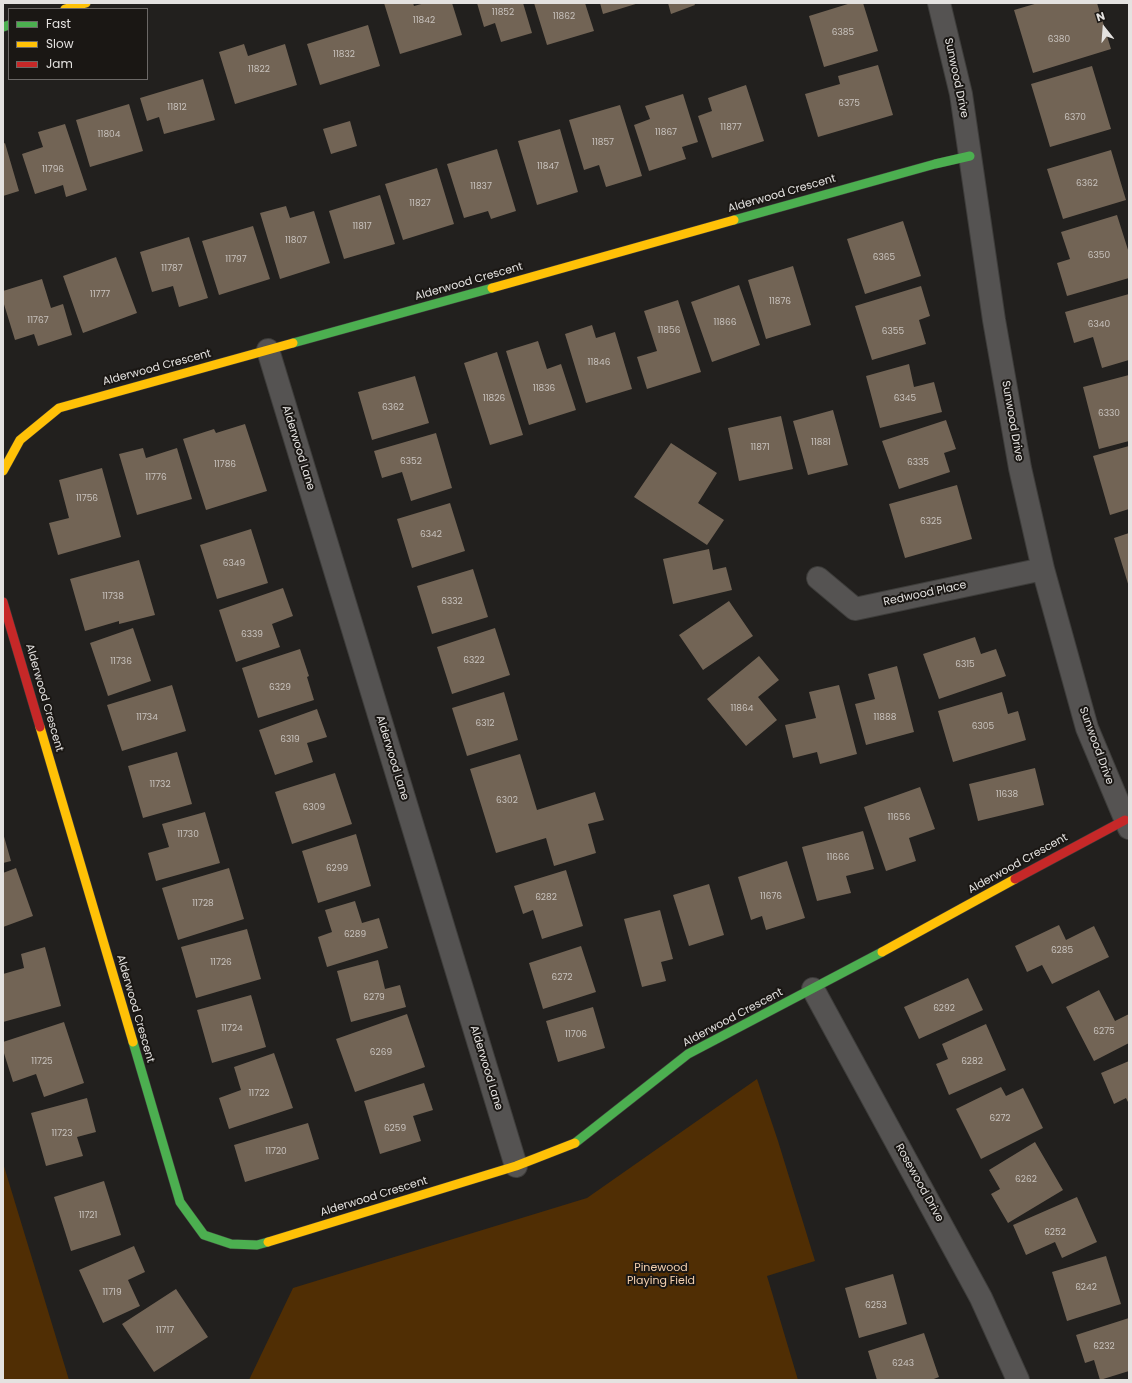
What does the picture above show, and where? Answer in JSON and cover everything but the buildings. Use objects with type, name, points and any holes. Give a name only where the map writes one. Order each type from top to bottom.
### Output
[{"type":"street","points":[[68,8],[86,3]]},
{"type":"street","name":"Sunwood Drive","points":[[939,3],[961,94],[994,320],[1020,468],[1043,569],[1087,728],[1127,824]]},
{"type":"street","name":"Alderwood Crescent","points":[[3,471],[20,440],[59,408],[927,166],[970,156]]},
{"type":"street","name":"Alderwood Lane","points":[[268,350],[516,1166]]},
{"type":"street","name":"Redwood Place","points":[[818,578],[855,610],[1043,569]]},
{"type":"street","name":"Alderwood Crescent","points":[[3,602],[180,1202],[204,1235],[231,1244],[257,1245],[516,1166],[576,1143],[688,1054],[1127,824]]},
{"type":"street","name":"Rosewood Drive","points":[[813,989],[981,1298],[1018,1380]]},
{"type":"green space","name":"Pinewood Playing Field","points":[[757,1079],[815,1261],[767,1276],[798,1380],[249,1380],[293,1288],[587,1198]]},
{"type":"green space","points":[[3,1163],[69,1380],[3,1380]]},
{"type":"traffic: fast","points":[[3,27],[8,25]]},
{"type":"traffic: fast","points":[[734,220],[935,164],[970,156]]},
{"type":"traffic: fast","points":[[293,343],[492,288]]},
{"type":"traffic: fast","points":[[575,1143],[688,1054],[882,952]]},
{"type":"traffic: fast","points":[[133,1042],[180,1202],[204,1235],[231,1244],[257,1245],[268,1242]]},
{"type":"traffic: slow","points":[[68,8],[86,3]]},
{"type":"traffic: slow","points":[[492,288],[734,220]]},
{"type":"traffic: slow","points":[[3,471],[20,440],[59,408],[293,343]]},
{"type":"traffic: slow","points":[[40,727],[133,1042]]},
{"type":"traffic: slow","points":[[882,952],[1015,879]]},
{"type":"traffic: slow","points":[[268,1242],[516,1166],[575,1143]]},
{"type":"traffic: jam","points":[[3,602],[40,727]]},
{"type":"traffic: jam","points":[[1015,879],[1125,820]]}]
